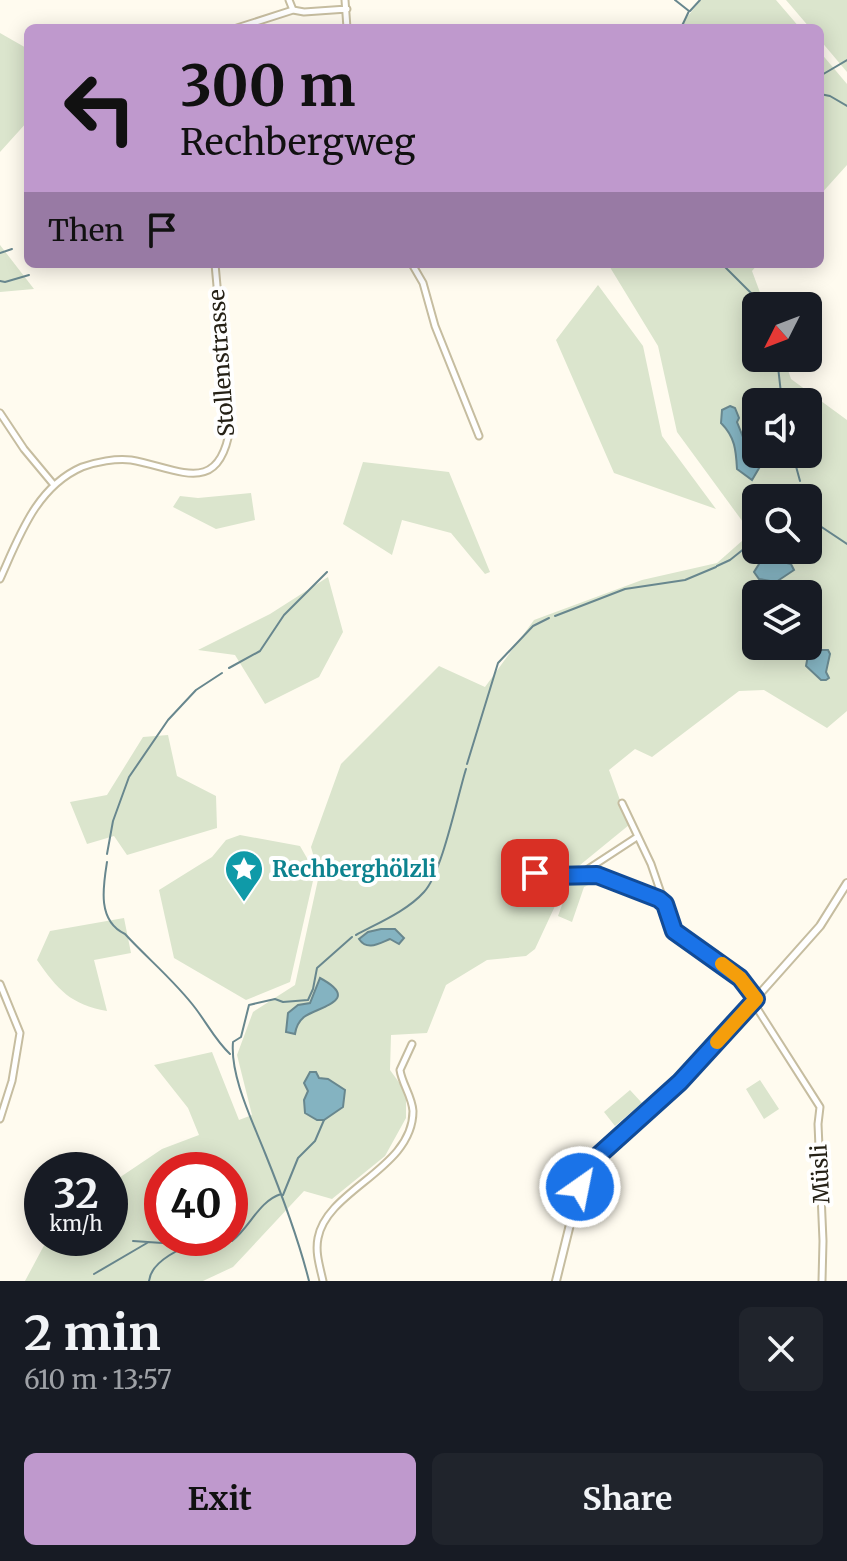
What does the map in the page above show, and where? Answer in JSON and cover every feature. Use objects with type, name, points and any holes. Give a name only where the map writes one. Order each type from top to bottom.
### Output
[{"type":"street","points":[[289,0],[293,10]]},
{"type":"street","points":[[345,0],[347,24]]},
{"type":"street","points":[[247,24],[293,10],[320,12],[347,9]]},
{"type":"street","name":"Stollenstrasse","points":[[0,579],[31,512],[54,485],[83,467],[129,460],[184,474],[201,474],[217,464],[227,450],[230,428],[215,268]]},
{"type":"street","points":[[414,268],[423,283],[435,326],[479,436]]},
{"type":"street","points":[[0,413],[24,449],[54,485]]},
{"type":"street","points":[[622,803],[651,864],[674,931],[740,978],[754,1000]]},
{"type":"street","points":[[582,873],[637,837]]},
{"type":"street","points":[[535,873],[553,876],[597,875],[651,895],[665,904]]},
{"type":"street","points":[[556,1281],[578,1192],[594,1161],[692,1070],[820,926],[847,883]]},
{"type":"street","points":[[0,984],[20,1033],[12,1081],[0,1119]]},
{"type":"street","name":"Müsli","points":[[754,1000],[820,1107],[818,1163],[822,1281]]},
{"type":"street","points":[[323,1281],[317,1252],[318,1235],[326,1220],[342,1202],[376,1174],[409,1132],[413,1112],[400,1070],[412,1044]]},
{"type":"green space","points":[[701,0],[776,0],[797,24],[681,24]]},
{"type":"green space","points":[[786,0],[847,0],[847,72],[824,45],[824,24],[807,24]]},
{"type":"green space","points":[[0,33],[24,47],[24,125],[0,152]]},
{"type":"green space","points":[[824,57],[847,84],[847,165],[824,191]]},
{"type":"green space","points":[[0,245],[34,289],[0,292]]},
{"type":"green space","points":[[610,268],[755,268],[752,271],[760,292],[742,292],[742,372],[789,372],[791,379],[803,388],[742,388],[742,468],[822,468],[822,402],[847,420],[847,711],[827,728],[764,690],[739,691],[652,757],[635,749],[609,770],[629,825],[558,883],[555,906],[535,949],[526,956],[487,960],[446,985],[427,1033],[391,1035],[390,1070],[406,1092],[406,1118],[385,1156],[332,1199],[304,1191],[248,1251],[248,1152],[158,1152],[199,1135],[188,1108],[154,1065],[212,1052],[239,1120],[252,1115],[237,1055],[253,1012],[295,985],[319,875],[311,847],[341,764],[439,666],[485,687],[534,620],[642,580],[717,563],[742,541],[742,564],[822,564],[822,484],[742,484],[742,521],[677,432],[658,346]]},
{"type":"green space","points":[[598,285],[643,346],[662,436],[716,509],[614,473],[556,340]]},
{"type":"green space","points":[[363,462],[449,472],[490,572],[485,574],[451,533],[402,520],[392,555],[343,524]]},
{"type":"green space","points":[[251,493],[255,520],[216,529],[173,507],[180,496],[198,498]]},
{"type":"green space","points":[[328,577],[343,632],[319,677],[265,704],[235,655],[198,650],[270,614]]},
{"type":"green space","points":[[168,735],[177,776],[216,796],[217,828],[127,855],[114,836],[87,844],[70,802],[107,795],[143,737]]},
{"type":"green space","points":[[240,835],[300,846],[315,872],[290,982],[246,1000],[174,958],[159,890],[212,857],[226,840]]},
{"type":"green space","points":[[596,876],[629,888],[627,894],[593,883],[584,887],[572,922],[558,916],[571,880]]},
{"type":"green space","points":[[124,918],[131,953],[94,960],[107,1011],[74,1000],[51,979],[37,960],[50,931]]},
{"type":"green space","points":[[760,1080],[779,1109],[764,1119],[746,1089]]},
{"type":"green space","points":[[630,1090],[642,1103],[615,1126],[604,1112]]},
{"type":"green space","points":[[144,1161],[144,1256],[243,1256],[233,1267],[203,1281],[25,1281],[38,1256],[128,1256],[128,1172]]},
{"type":"water","points":[[730,406],[735,408],[742,434],[742,468],[759,468],[752,480],[737,469],[734,444],[721,423],[722,410]]},
{"type":"water","points":[[759,564],[791,564],[794,570],[779,580],[759,579],[754,572]]},
{"type":"water","points":[[822,650],[828,650],[826,672],[829,678],[821,680],[806,666],[807,660],[822,660]]},
{"type":"water","points":[[395,929],[404,938],[399,944],[390,939],[369,946],[359,939],[368,932]]},
{"type":"water","points":[[320,978],[332,986],[337,998],[304,1017],[295,1034],[286,1032],[288,1013],[298,1005],[310,1003]]},
{"type":"water","points":[[310,1072],[316,1072],[319,1078],[328,1079],[345,1090],[343,1107],[324,1120],[317,1120],[305,1113],[304,1100],[308,1091],[304,1083]]},
{"type":"waterway","points":[[675,0],[689,11],[683,24]]},
{"type":"waterway","points":[[690,11],[700,0]]},
{"type":"waterway","points":[[824,74],[847,60]]},
{"type":"waterway","points":[[824,95],[847,106]]},
{"type":"waterway","points":[[0,253],[12,249]]},
{"type":"waterway","points":[[726,268],[750,292]]},
{"type":"waterway","points":[[0,281],[29,275]]},
{"type":"waterway","points":[[779,372],[780,388]]},
{"type":"waterway","points":[[796,468],[800,481]]},
{"type":"waterway","points":[[822,527],[847,544]]},
{"type":"waterway","points":[[717,566],[742,550]]},
{"type":"waterway","points":[[555,616],[625,589],[685,580],[716,567]]},
{"type":"waterway","points":[[229,668],[260,651],[284,615],[327,572]]},
{"type":"waterway","points":[[467,764],[498,663],[533,626],[549,618]]},
{"type":"waterway","points":[[107,854],[113,821],[129,777],[168,720],[196,690],[222,673]]},
{"type":"waterway","points":[[356,935],[409,905],[431,882],[443,852],[466,769]]},
{"type":"waterway","points":[[107,862],[104,902],[110,921],[180,989],[230,1054]]},
{"type":"waterway","points":[[309,1281],[289,1216],[238,1083],[233,1042],[241,1037],[249,1005],[275,999],[283,1002],[308,1000],[317,968],[352,937]]},
{"type":"waterway","points":[[283,1195],[298,1158],[315,1141],[324,1120]]},
{"type":"waterway","points":[[149,1281],[155,1267],[177,1251],[201,1242],[222,1244],[222,1239],[232,1241],[267,1202],[281,1194]]},
{"type":"waterway","points":[[133,1241],[144,1242]]},
{"type":"waterway","points":[[94,1274],[144,1245]]},
{"type":"slow traffic","points":[[717,1042],[756,999],[740,978],[722,964]]},
{"type":"place","name":"Rechberghölzli","points":[[244,903]]},
{"type":"route","points":[[535,873],[553,876],[597,875],[659,899],[665,904],[674,931],[740,978],[756,999],[680,1082],[599,1155],[580,1187]]}]
